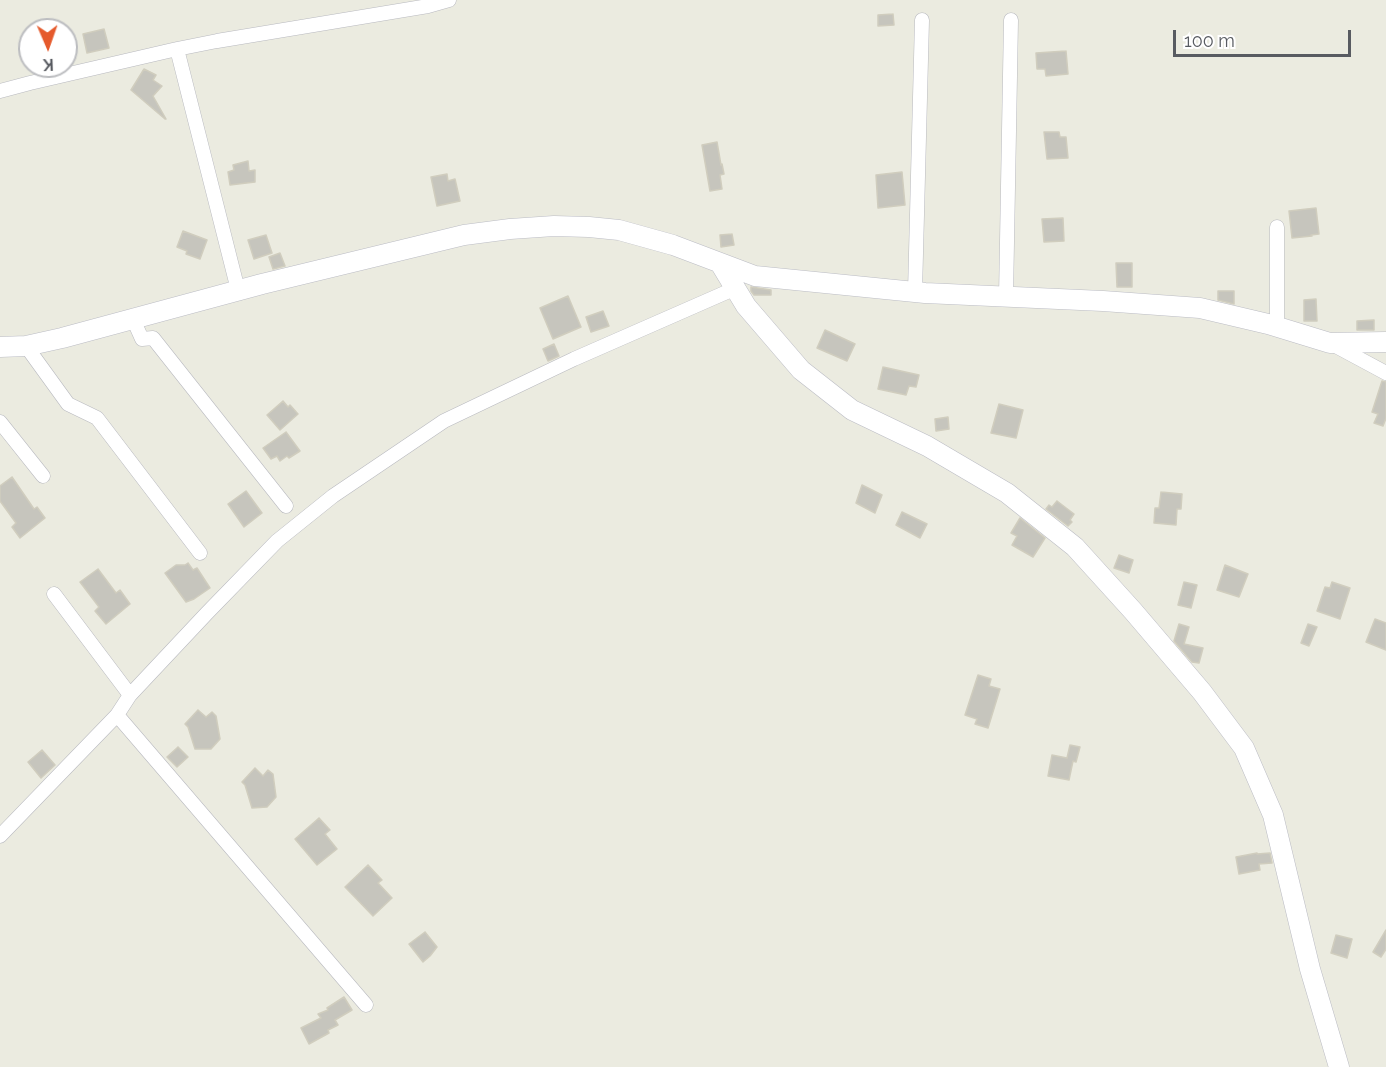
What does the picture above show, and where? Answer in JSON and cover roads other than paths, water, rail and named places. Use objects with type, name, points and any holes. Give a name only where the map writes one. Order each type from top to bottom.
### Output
[{"type":"street","points":[[0,91],[177,49],[428,6],[449,0]]},
{"type":"street","points":[[915,291],[922,20]]},
{"type":"street","points":[[1006,297],[1011,20]]},
{"type":"street","points":[[177,49],[238,290]]},
{"type":"street","points":[[0,347],[26,346],[62,338],[238,290],[464,234],[554,226],[619,230],[674,245],[755,276],[915,291],[1200,308],[1330,343],[1386,373]]},
{"type":"street","points":[[1277,227],[1277,327]]},
{"type":"street","points":[[720,263],[746,306],[801,370],[852,410],[927,446],[1007,493],[1074,547],[1133,610],[1202,692],[1244,748],[1273,815],[1334,1064]]},
{"type":"street","points":[[0,836],[117,715],[130,696],[207,612],[277,541],[333,496],[444,421],[574,359],[736,288]]},
{"type":"street","points":[[133,319],[142,339],[153,338],[286,506]]},
{"type":"street","points":[[1330,343],[1386,342]]},
{"type":"street","points":[[26,346],[68,404],[97,418],[200,553]]},
{"type":"street","points":[[0,422],[43,476]]},
{"type":"street","points":[[54,594],[130,696]]},
{"type":"street","points":[[117,715],[366,1005]]}]
